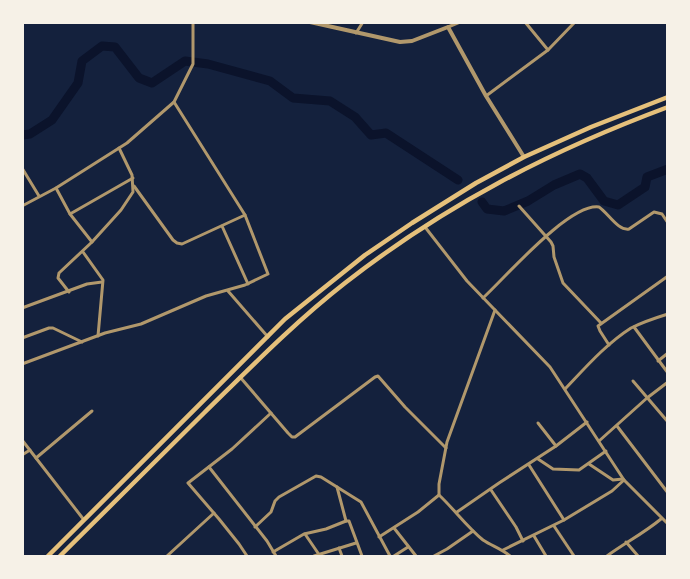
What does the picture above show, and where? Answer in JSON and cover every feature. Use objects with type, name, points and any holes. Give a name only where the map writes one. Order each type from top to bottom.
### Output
[{"type":"main road","points":[[48,556],[285,319],[340,274],[388,239],[476,183],[524,157],[591,127],[668,97]]},
{"type":"main road","points":[[60,556],[286,332],[344,284],[424,227],[479,192],[602,132],[668,107]]},
{"type":"street","points":[[22,206],[56,188],[127,144],[174,102],[194,63],[193,22]]},
{"type":"street","points":[[310,22],[355,33],[406,42],[460,22]]},
{"type":"street","points":[[355,33],[363,22]]},
{"type":"street","points":[[524,22],[548,50]]},
{"type":"street","points":[[486,96],[548,50],[575,22]]},
{"type":"street","points":[[448,28],[486,96],[524,157]]},
{"type":"street","points":[[22,364],[98,336],[141,324],[206,296],[248,284],[265,276],[268,272],[245,215],[174,102]]},
{"type":"street","points":[[69,292],[58,275],[83,252],[121,210],[133,192],[132,178],[119,148]]},
{"type":"street","points":[[22,168],[40,196]]},
{"type":"street","points":[[70,214],[132,178]]},
{"type":"street","points":[[133,185],[177,243],[182,244],[245,215]]},
{"type":"street","points":[[56,188],[70,214],[92,242]]},
{"type":"street","points":[[520,206],[547,236],[553,246],[554,257],[563,283],[601,323]]},
{"type":"street","points":[[483,298],[568,218],[594,206],[605,211],[625,230],[654,212],[662,214],[668,223]]},
{"type":"street","points":[[222,226],[248,284]]},
{"type":"street","points":[[424,227],[483,298],[550,367],[624,480],[668,524]]},
{"type":"street","points":[[83,252],[102,282],[98,336]]},
{"type":"street","points":[[609,344],[598,328],[601,323],[668,276]]},
{"type":"street","points":[[22,308],[87,284],[102,282]]},
{"type":"street","points":[[228,291],[268,337]]},
{"type":"street","points":[[495,310],[461,400],[446,448],[439,484],[439,495],[473,531],[494,547],[503,550],[510,556]]},
{"type":"street","points":[[566,389],[609,344],[634,327],[668,314]]},
{"type":"street","points":[[634,327],[668,373]]},
{"type":"street","points":[[22,338],[53,328],[82,342]]},
{"type":"street","points":[[658,361],[668,353]]},
{"type":"street","points":[[240,377],[288,433],[295,437],[374,377],[378,376],[406,408],[446,448]]},
{"type":"street","points":[[633,381],[668,422]]},
{"type":"street","points":[[599,441],[646,398],[668,382]]},
{"type":"street","points":[[36,458],[92,412]]},
{"type":"street","points":[[247,556],[188,483],[232,449],[271,413]]},
{"type":"street","points":[[457,512],[529,465],[587,422]]},
{"type":"street","points":[[538,423],[556,446]]},
{"type":"street","points":[[617,426],[668,493]]},
{"type":"street","points":[[22,440],[84,520]]},
{"type":"street","points":[[22,455],[30,450]]},
{"type":"street","points":[[537,459],[557,470],[581,469],[606,451]]},
{"type":"street","points":[[589,464],[616,481],[624,480]]},
{"type":"street","points":[[529,465],[564,520]]},
{"type":"street","points":[[209,467],[267,541],[276,556]]},
{"type":"street","points":[[256,527],[271,512],[275,501],[279,497],[312,477],[320,477],[361,502],[390,556]]},
{"type":"street","points":[[503,550],[554,526],[615,488],[624,480]]},
{"type":"street","points":[[615,488],[616,481]]},
{"type":"street","points":[[338,487],[346,521],[349,521],[362,556]]},
{"type":"street","points":[[490,490],[516,526],[523,541]]},
{"type":"street","points":[[379,537],[418,512],[439,495]]},
{"type":"street","points":[[167,556],[214,513]]},
{"type":"street","points":[[607,556],[612,555],[626,542],[641,534],[662,518]]},
{"type":"street","points":[[273,552],[304,534],[326,529],[346,521]]},
{"type":"street","points":[[554,526],[574,556]]},
{"type":"street","points":[[394,528],[416,556]]},
{"type":"street","points":[[434,556],[448,550],[473,531]]},
{"type":"street","points":[[304,534],[319,556]]},
{"type":"street","points":[[534,536],[546,556]]},
{"type":"street","points":[[626,542],[638,556]]},
{"type":"street","points":[[314,556],[356,543]]},
{"type":"street","points":[[394,556],[408,547]]},
{"type":"street","points":[[339,548],[342,556]]},
{"type":"waterway","points":[[22,135],[30,134],[52,120],[78,83],[82,61],[102,46],[115,47],[139,78],[152,83],[185,61],[208,64],[270,81],[293,98],[330,101],[355,117],[371,135],[386,133],[458,180]]},
{"type":"waterway","points":[[482,202],[487,209],[504,211],[528,201],[554,185],[580,174],[587,178],[604,201],[618,205],[645,187],[647,177],[668,169]]}]
